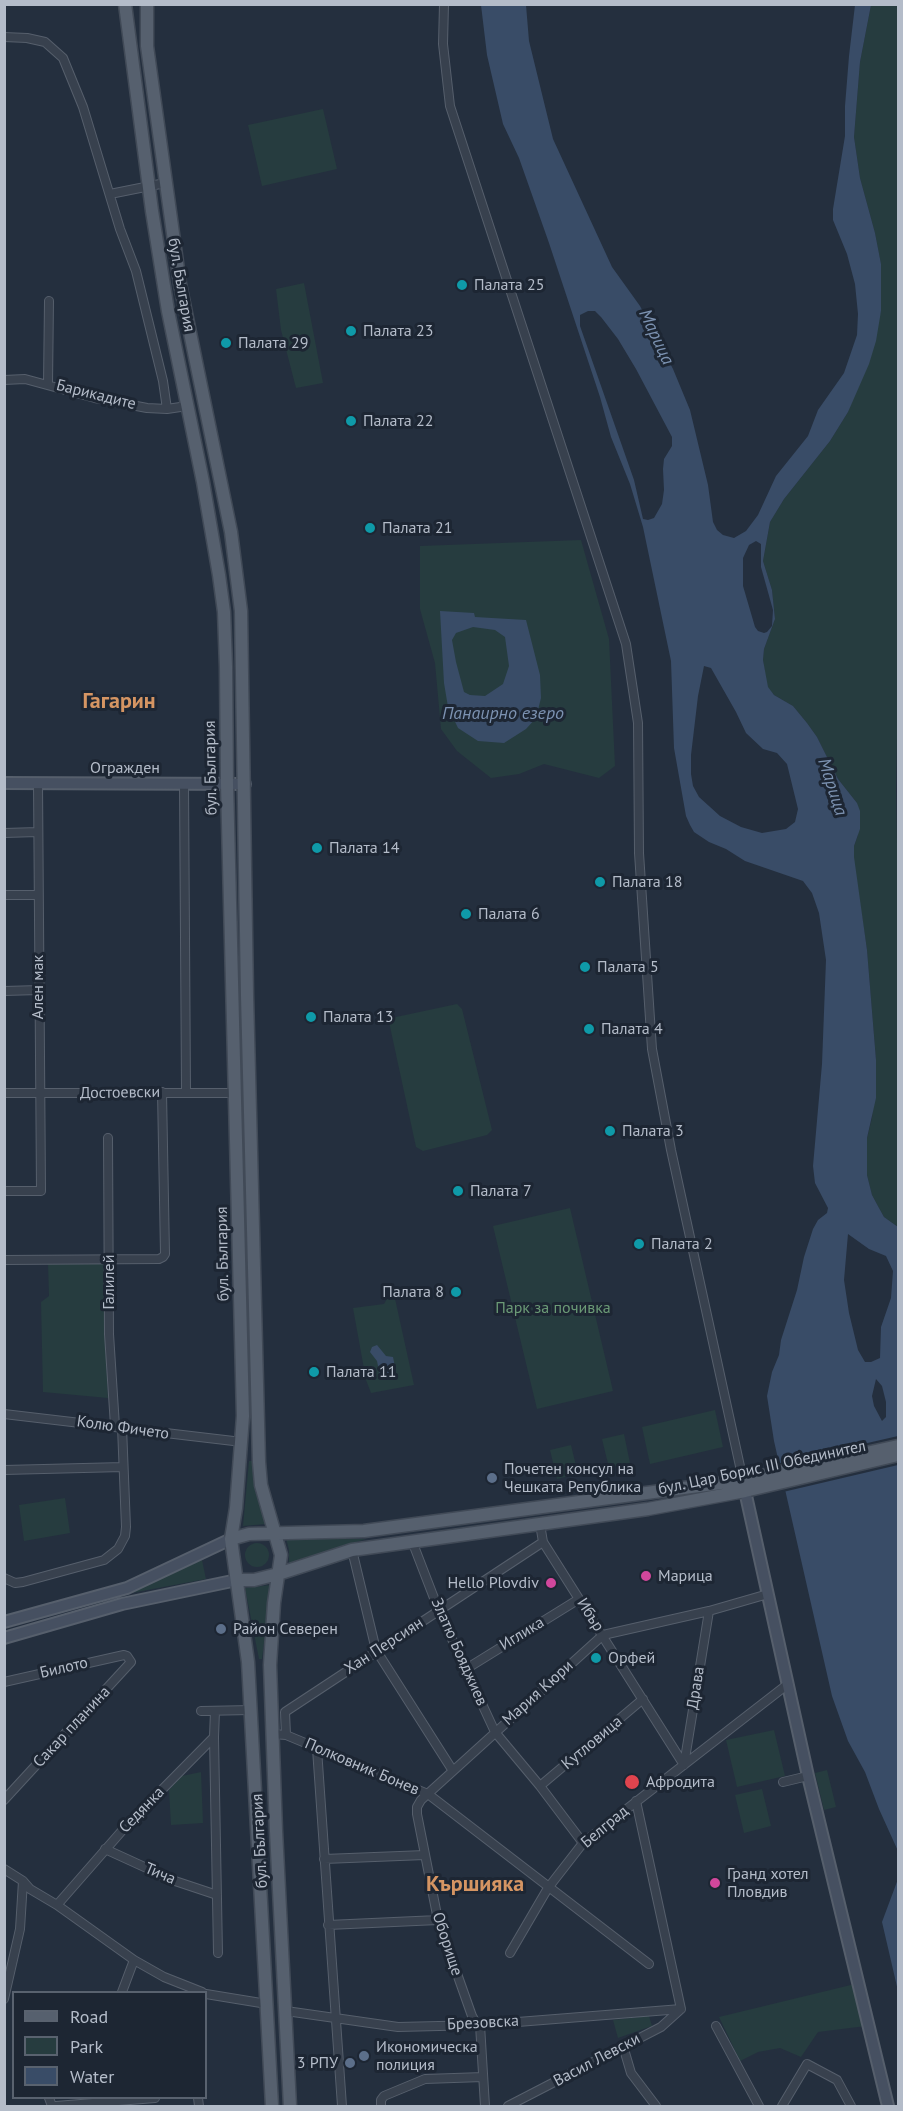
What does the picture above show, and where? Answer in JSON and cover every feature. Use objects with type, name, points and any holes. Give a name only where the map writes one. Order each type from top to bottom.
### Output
[{"type":"main road","name":"бул. България","points":[[125,4],[168,311],[206,494],[224,612],[242,1442],[231,1539],[248,1662],[272,2106]]},
{"type":"main road","name":"бул. България","points":[[147,4],[147,46],[180,284],[231,532],[241,611],[247,996],[259,1462],[261,1485],[281,1554],[270,1665],[290,2106]]},
{"type":"main road","name":"бул. Цар Борис III Обединител","points":[[237,1580],[254,1580],[278,1574],[352,1550],[648,1509],[898,1446]]},
{"type":"main road","name":"бул. Цар Борис III Обединител","points":[[770,1479],[898,1455]]},
{"type":"main road","name":"бул. Цар Борис III Обединител","points":[[231,1539],[249,1534],[364,1531],[744,1485]]},
{"type":"street","points":[[444,4],[443,44],[450,106],[626,644],[638,723],[639,853],[652,1049],[674,1162],[808,1776],[888,2106]]},
{"type":"street","points":[[4,37],[45,42],[63,58],[83,107],[120,229],[136,270],[163,381],[167,409]]},
{"type":"street","points":[[110,194],[165,183]]},
{"type":"street","points":[[48,384],[49,301]]},
{"type":"street","name":"Барикадите","points":[[4,380],[25,379],[95,398],[147,408],[167,409],[187,406]]},
{"type":"street","name":"Огражден","points":[[4,783],[245,784]]},
{"type":"street","name":"Ален мак","points":[[4,1191],[41,1191],[38,783]]},
{"type":"street","points":[[184,783],[186,1092]]},
{"type":"street","points":[[4,833],[38,832]]},
{"type":"street","points":[[4,895],[38,895]]},
{"type":"street","points":[[4,992],[39,990]]},
{"type":"street","points":[[4,1260],[159,1259],[165,1254],[162,1092]]},
{"type":"street","name":"Достоевски","points":[[4,1093],[236,1093]]},
{"type":"street","name":"Галилей","points":[[4,1578],[15,1583],[23,1582],[104,1560],[118,1549],[125,1536],[123,1467],[109,1334],[108,1138]]},
{"type":"street","name":"Колю Фичето","points":[[4,1414],[242,1442]]},
{"type":"street","points":[[4,1470],[123,1467]]},
{"type":"street","name":"Ибър","points":[[540,1524],[543,1542],[684,1766]]},
{"type":"street","points":[[4,1622],[127,1587],[231,1539]]},
{"type":"street","name":"Златю Бояджиев","points":[[412,1541],[439,1611],[495,1732],[583,1843]]},
{"type":"street","name":"Хан Персиян","points":[[286,1734],[285,1712],[543,1542]]},
{"type":"street","points":[[352,1550],[376,1650],[453,1771]]},
{"type":"street","points":[[4,1638],[122,1604],[237,1580]]},
{"type":"street","name":"Мария Кюри","points":[[428,1794],[603,1635],[709,1611],[768,1594]]},
{"type":"street","name":"Иглика","points":[[466,1669],[579,1599]]},
{"type":"street","name":"Драва","points":[[684,1766],[709,1611]]},
{"type":"street","name":"Билото","points":[[4,1682],[124,1655]]},
{"type":"street","name":"Сакар планина","points":[[4,1800],[130,1664],[129,1658],[124,1655]]},
{"type":"street","name":"Белград","points":[[510,1953],[548,1888],[583,1843],[788,1684]]},
{"type":"street","name":"Кутловица","points":[[540,1786],[643,1699]]},
{"type":"street","points":[[201,1712],[251,1710]]},
{"type":"street","points":[[215,1711],[218,1953]]},
{"type":"street","name":"Полковник Бонев","points":[[272,1734],[286,1734],[428,1794],[649,1964]]},
{"type":"street","name":"Седянка","points":[[57,1905],[105,1849],[214,1737]]},
{"type":"street","points":[[317,1749],[342,2106]]},
{"type":"street","points":[[783,1782],[808,1776]]},
{"type":"street","name":"Оборище","points":[[428,1794],[417,1807],[425,1855],[438,1920],[472,2016],[479,2025],[485,2106]]},
{"type":"street","points":[[636,1801],[681,2009]]},
{"type":"street","name":"Тича","points":[[105,1849],[175,1881],[217,1895]]},
{"type":"street","points":[[324,1859],[425,1855]]},
{"type":"street","points":[[4,1869],[23,1881],[30,1890],[57,1905],[134,1960],[192,1991]]},
{"type":"street","points":[[4,1999],[20,1929],[23,1881]]},
{"type":"street","points":[[328,1925],[438,1920]]},
{"type":"street","points":[[122,1991],[134,1960]]},
{"type":"street","points":[[10,1979],[15,1991]]},
{"type":"street","points":[[207,1994],[267,2004]]},
{"type":"street","name":"Брезовска","points":[[286,2011],[398,2027],[479,2025],[681,2009]]},
{"type":"street","name":"Васил Левски","points":[[508,2106],[662,2027],[681,2009]]},
{"type":"street","points":[[716,2026],[759,2106]]},
{"type":"street","points":[[622,2046],[631,2073],[656,2106]]},
{"type":"street","points":[[782,2106],[807,2064],[837,2080],[850,2106]]},
{"type":"street","points":[[381,2106],[384,2096],[424,2079],[483,2077]]},
{"type":"street","points":[[54,2106],[133,2099]]},
{"type":"green space","points":[[871,5],[898,5],[896,789],[898,1227],[884,1217],[872,1195],[867,1175],[867,1138],[872,1118],[876,1060],[867,950],[854,865],[854,846],[858,835],[857,803],[838,779],[817,737],[807,723],[793,706],[774,695],[767,687],[763,660],[764,649],[775,619],[772,590],[763,561],[770,522],[784,499],[830,441],[848,412],[881,311],[881,265],[860,178],[854,137],[860,62]]},
{"type":"green space","points":[[323,109],[337,169],[262,186],[248,125]]},
{"type":"green space","points":[[304,283],[323,383],[296,388],[281,330],[276,289]]},
{"type":"green space","points":[[581,540],[609,639],[615,766],[599,778],[544,764],[519,774],[491,778],[457,751],[441,729],[435,663],[420,609],[420,546]]},
{"type":"green space","points":[[457,1004],[462,1009],[492,1130],[487,1135],[423,1151],[416,1147],[389,1022],[396,1017]]},
{"type":"green space","name":"Парк за почивка","points":[[570,1208],[613,1391],[537,1409],[493,1226]]},
{"type":"green space","points":[[105,1262],[108,1398],[43,1392],[41,1302],[49,1296],[48,1263]]},
{"type":"green space","points":[[392,1285],[414,1385],[371,1393],[366,1380],[353,1308],[384,1304],[388,1297],[386,1287]]},
{"type":"green space","points":[[715,1410],[723,1447],[650,1464],[642,1427]]},
{"type":"green space","points":[[624,1434],[630,1463],[609,1468],[602,1439]]},
{"type":"green space","points":[[571,1445],[578,1474],[557,1479],[550,1450]]},
{"type":"green space","points":[[249,1461],[253,1461],[254,1487],[266,1524],[243,1526]]},
{"type":"green space","points":[[65,1498],[70,1533],[24,1541],[19,1505]]},
{"type":"green space","points":[[286,1538],[366,1539],[289,1563]]},
{"type":"green space","points":[[257,1543],[262,1544],[268,1550],[268,1560],[262,1566],[257,1567],[252,1566],[246,1560],[245,1555],[246,1550],[252,1544]]},
{"type":"green space","points":[[202,1560],[206,1579],[126,1594]]},
{"type":"green space","points":[[271,1585],[262,1659],[259,1659],[245,1588]]},
{"type":"green space","points":[[774,1730],[785,1776],[737,1787],[726,1740]]},
{"type":"green space","points":[[827,1770],[836,1807],[824,1810],[815,1773]]},
{"type":"green space","points":[[201,1772],[203,1823],[171,1825],[169,1790],[182,1776]]},
{"type":"green space","points":[[762,1789],[771,1826],[744,1833],[735,1795]]},
{"type":"green space","points":[[855,1984],[866,2026],[818,2032],[801,2057],[780,2048],[758,2052],[740,2061],[719,2017]]},
{"type":"green space","points":[[649,2016],[652,2026],[618,2038],[613,2020]]},
{"type":"water","points":[[481,5],[526,5],[529,41],[553,139],[612,267],[640,306],[673,369],[690,410],[708,485],[713,522],[723,535],[734,538],[746,531],[758,515],[776,476],[808,436],[818,410],[844,373],[857,335],[858,314],[855,284],[847,254],[833,220],[833,209],[845,136],[845,106],[855,5],[871,5],[860,62],[854,137],[860,178],[881,264],[881,311],[869,364],[848,412],[830,441],[784,499],[770,522],[763,561],[772,590],[775,619],[764,649],[763,660],[768,687],[774,695],[793,706],[807,723],[817,737],[838,779],[857,803],[860,811],[860,829],[854,846],[854,857],[867,950],[876,1060],[876,1098],[867,1138],[867,1175],[872,1195],[884,1217],[898,1227],[898,1851],[865,1772],[848,1741],[832,1696],[774,1441],[767,1396],[813,1229],[818,1220],[827,1213],[828,1208],[815,1183],[813,1166],[822,1064],[826,960],[819,913],[812,893],[803,881],[745,861],[709,842],[694,832],[686,816],[674,748],[671,661],[643,527],[630,484],[611,437],[549,243],[519,158],[503,124],[487,55]],"holes":[[[588,311],[595,311],[618,339],[672,437],[672,446],[664,459],[662,504],[654,518],[643,519],[634,480],[580,326],[580,315]],[[756,541],[761,544],[761,567],[773,610],[772,626],[764,633],[755,627],[743,586],[743,558],[749,545]],[[704,666],[711,668],[746,733],[763,749],[777,753],[787,764],[798,809],[795,822],[786,829],[762,833],[741,827],[720,816],[699,797],[693,786],[691,774],[698,696]],[[848,1234],[869,1249],[886,1256],[893,1271],[891,1298],[881,1327],[880,1358],[865,1362],[858,1350],[844,1280]],[[876,1379],[882,1386],[886,1402],[886,1417],[882,1421],[874,1406],[872,1396]]]},
{"type":"water","name":"Панаирно езеро","points":[[440,611],[474,613],[475,617],[526,620],[540,675],[541,698],[536,718],[526,729],[504,743],[478,741],[458,728],[448,707],[444,683]],"holes":[[[473,627],[495,630],[505,637],[509,666],[503,684],[485,696],[470,695],[464,692],[452,640],[456,633]]]},
{"type":"water","points":[[377,1345],[386,1356],[393,1357],[396,1372],[380,1376],[377,1361],[370,1352],[372,1347]]},
{"type":"water","points":[[898,1879],[898,1991],[882,1922]]},
{"type":"pier","points":[[898,1436],[898,1465],[783,1492],[776,1464]]},
{"type":"place","name":"Палата 25","points":[[462,285]]},
{"type":"place","name":"Палата 23","points":[[351,331]]},
{"type":"place","name":"Палата 29","points":[[226,343]]},
{"type":"place","name":"Палата 22","points":[[351,421]]},
{"type":"place","name":"Палата 21","points":[[370,528]]},
{"type":"place","name":"Палата 14","points":[[317,848]]},
{"type":"place","name":"Палата 18","points":[[600,882]]},
{"type":"place","name":"Палата 6","points":[[466,914]]},
{"type":"place","name":"Палата 5","points":[[585,967]]},
{"type":"place","name":"Палата 13","points":[[311,1017]]},
{"type":"place","name":"Палата 4","points":[[589,1029]]},
{"type":"place","name":"Палата 3","points":[[610,1131]]},
{"type":"place","name":"Палата 7","points":[[458,1191]]},
{"type":"place","name":"Палата 2","points":[[639,1244]]},
{"type":"place","name":"Палата 8","points":[[456,1292]]},
{"type":"place","name":"Палата 11","points":[[314,1372]]},
{"type":"place","name":"Почетен консул на Чешката Република","points":[[492,1478]]},
{"type":"place","name":"Марица","points":[[646,1576]]},
{"type":"place","name":"Hello Plovdiv","points":[[551,1583]]},
{"type":"place","name":"Район Северен","points":[[221,1629]]},
{"type":"place","name":"Орфей","points":[[596,1658]]},
{"type":"place","name":"Афродита","points":[[632,1782]]},
{"type":"place","name":"Гранд хотел Пловдив","points":[[715,1883]]},
{"type":"place","name":"Икономическа полиция","points":[[364,2056]]},
{"type":"place","name":"3 РПУ","points":[[350,2063]]},
{"type":"district","name":"Гагарин","points":[[119,702]]},
{"type":"district","name":"Кършияка","points":[[475,1885]]}]
